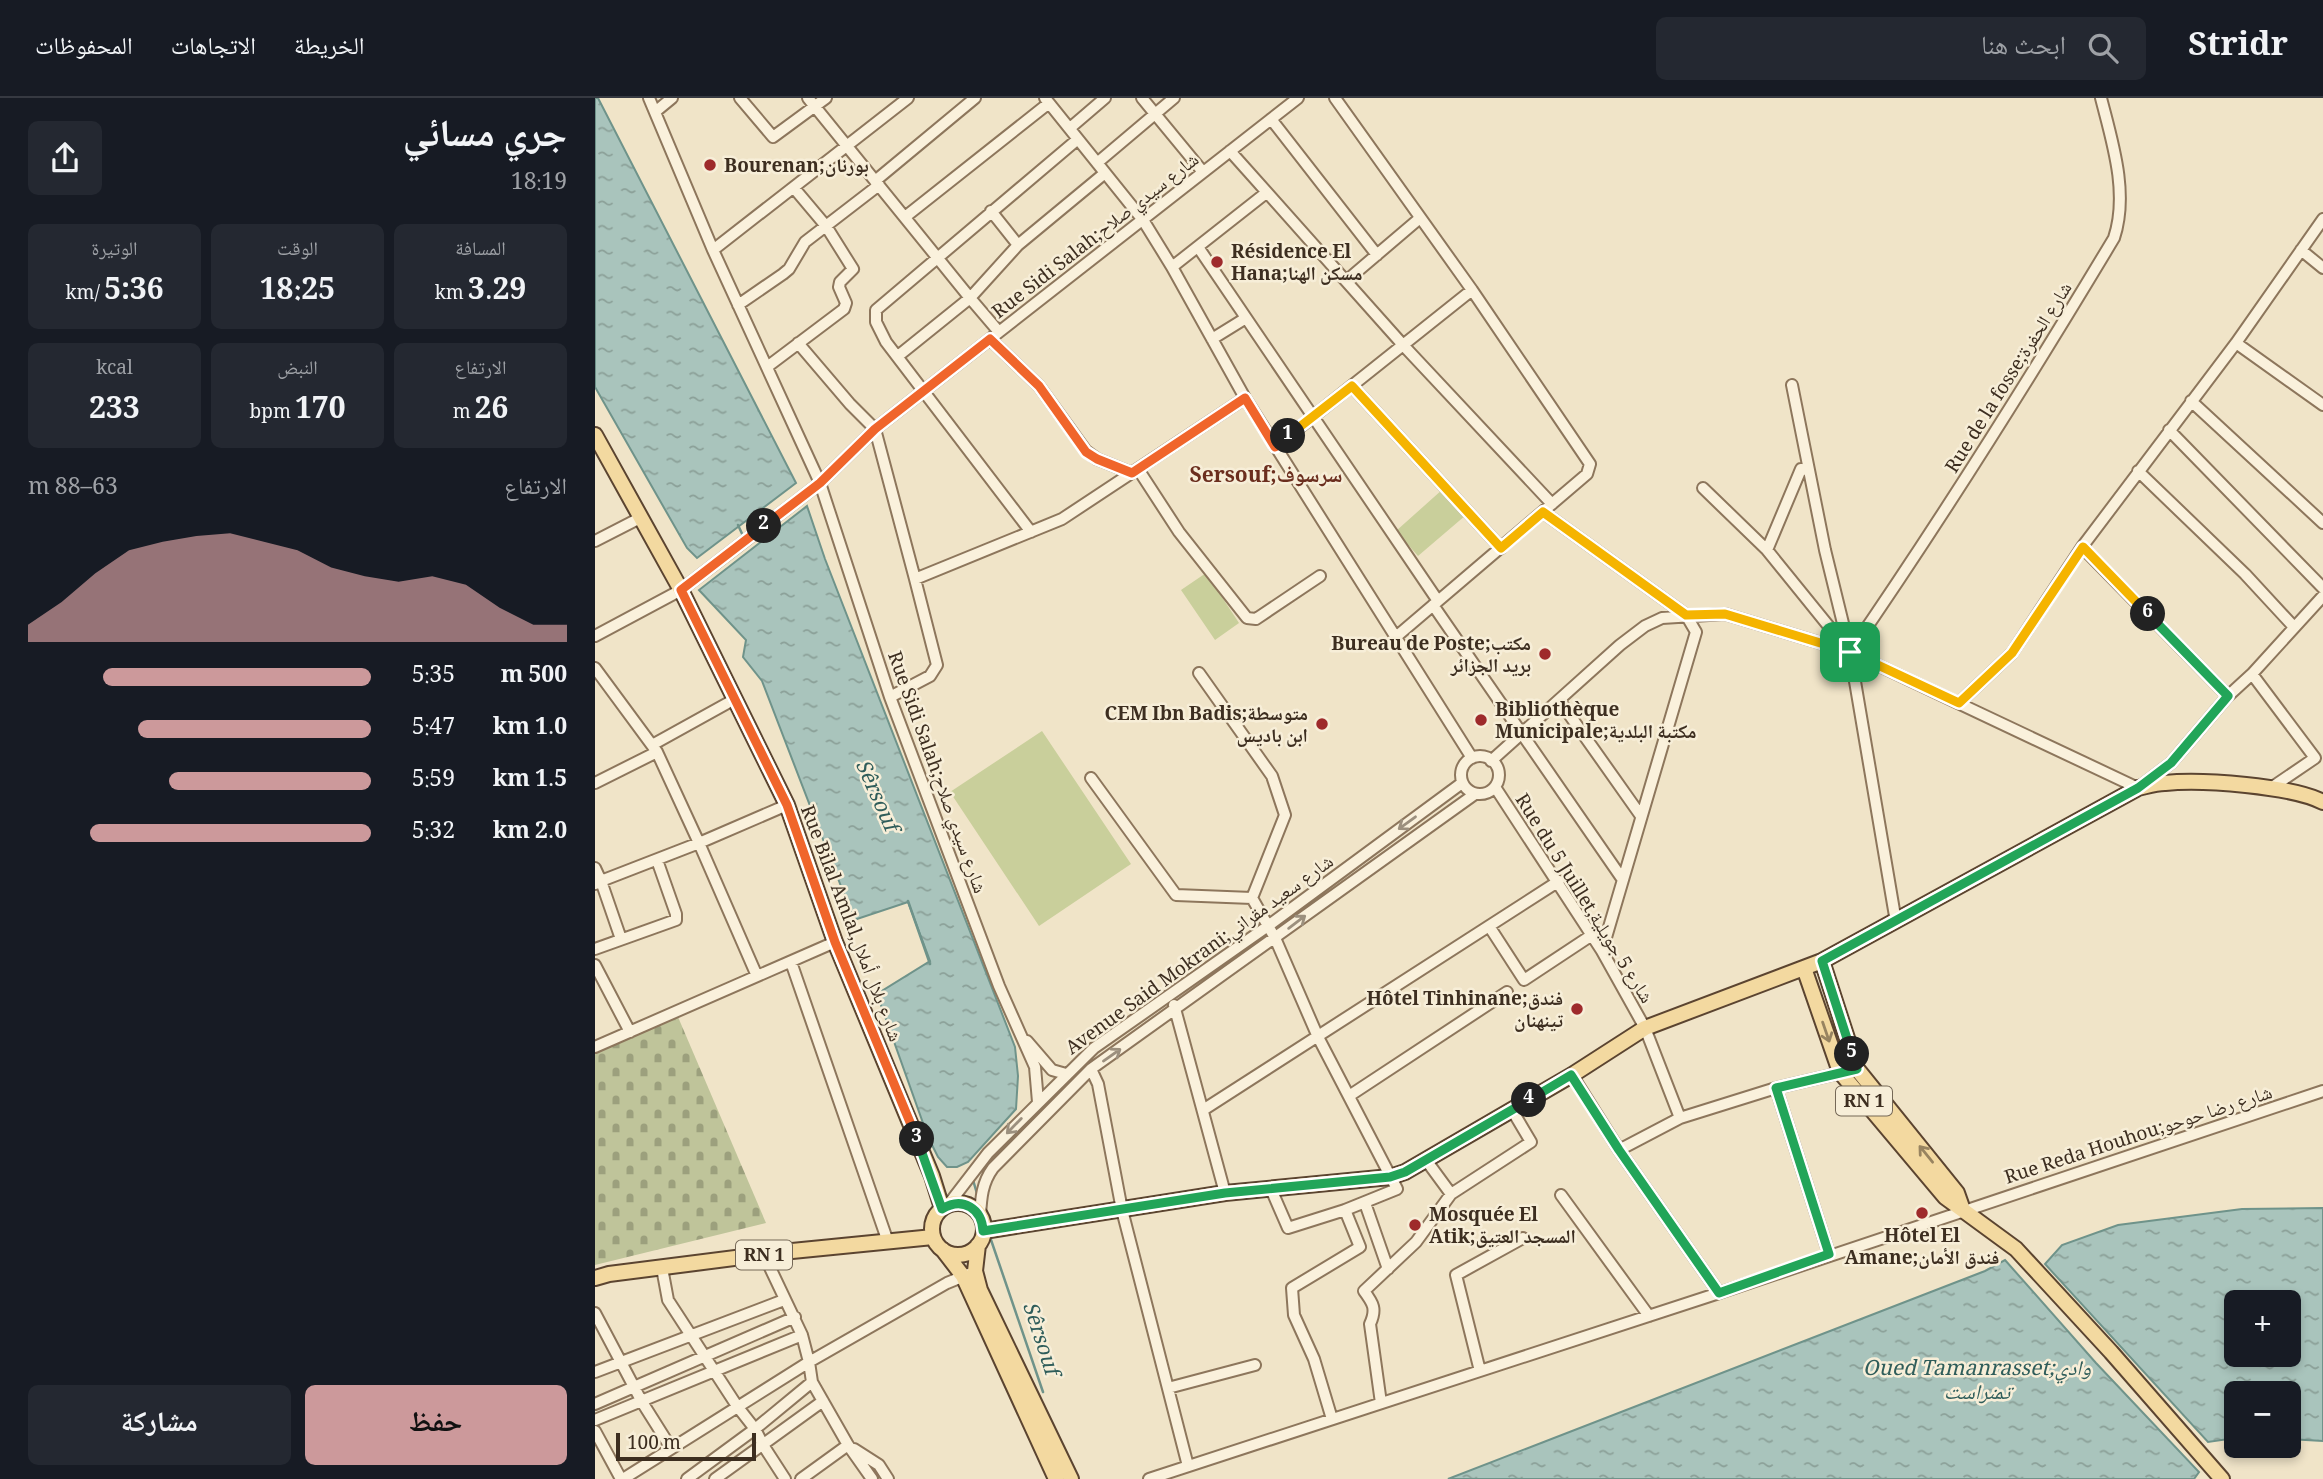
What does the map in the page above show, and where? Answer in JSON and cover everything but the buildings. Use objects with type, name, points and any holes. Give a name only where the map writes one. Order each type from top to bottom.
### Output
[{"type":"main road","name":"Rue Bilal Amlal,شارع بلال أملال","points":[[595,435],[681,590],[787,805],[835,942],[945,1207]]},
{"type":"main road","points":[[943,1250],[958,1255],[966,1254],[981,1238],[1122,1210],[1225,1193],[1390,1177],[1405,1172],[1571,1075],[1645,1028],[1822,961],[2138,788],[2189,782],[2271,788],[2323,802]]},
{"type":"main road","name":"RN 1","points":[[1822,961],[1857,1069],[1957,1193],[1964,1210]]},
{"type":"main road","name":"RN 1","points":[[1804,968],[1840,1072],[1945,1198],[2016,1249],[2221,1478]]},
{"type":"main road","points":[[969,1274],[981,1238],[980,1216],[968,1205],[955,1203],[945,1207],[933,1221],[933,1237],[969,1274],[980,1290],[1055,1471],[1071,1479]]},
{"type":"main road","name":"RN 1","points":[[595,1278],[764,1255],[933,1237]]},
{"type":"main road","points":[[1055,1471],[1083,1479]]},
{"type":"street","name":"Rue Sidi Salah;شارع سيدي صلاح","points":[[649,98],[713,250],[820,483],[890,697],[951,863],[1035,1067],[1038,1102]]},
{"type":"street","points":[[655,112],[672,98]]},
{"type":"street","points":[[740,98],[773,138],[812,102],[826,98]]},
{"type":"street","points":[[738,304],[789,269],[805,242],[975,98]]},
{"type":"street","points":[[1070,128],[1105,98]]},
{"type":"street","points":[[1142,98],[1203,172]]},
{"type":"street","points":[[1097,163],[1174,98]]},
{"type":"street","name":"Rue Sidi Salah;شارع سيدي صلاح","points":[[820,483],[875,429],[1298,98]]},
{"type":"street","points":[[1335,98],[1472,290],[1590,464],[1587,474],[1397,636]]},
{"type":"street","name":"Rue de la fosse;شارع الحفرة","points":[[1850,652],[1924,544],[2026,385],[2114,238],[2120,213],[2118,177],[2101,98]]},
{"type":"street","points":[[713,250],[848,146],[903,99]]},
{"type":"street","points":[[905,217],[1047,100],[1143,220],[1245,398],[1472,758]]},
{"type":"street","points":[[812,102],[970,298],[994,336],[1039,386],[1086,452],[1097,459],[1135,471],[1247,618],[1256,619],[1320,576]]},
{"type":"street","points":[[1271,119],[1377,255]]},
{"type":"street","points":[[1031,532],[886,342],[876,322],[876,310],[1078,139]]},
{"type":"street","points":[[1230,152],[1403,345],[1552,504]]},
{"type":"street","points":[[898,356],[970,298],[1019,245],[1105,173]]},
{"type":"street","points":[[767,367],[844,309],[846,303],[839,287],[853,269],[826,226],[794,188]]},
{"type":"street","points":[[1172,267],[1266,193]]},
{"type":"street","points":[[991,211],[1019,245]]},
{"type":"street","points":[[1346,281],[1420,218]]},
{"type":"street","points":[[1959,703],[2012,653],[2083,547],[2236,343],[2323,219]]},
{"type":"street","points":[[1198,247],[1313,416],[1521,734],[1623,880]]},
{"type":"street","points":[[2301,250],[2323,268]]},
{"type":"street","points":[[1275,447],[1472,290]]},
{"type":"street","points":[[1212,339],[1246,318]]},
{"type":"street","points":[[799,343],[850,404],[875,429],[915,579],[937,666],[930,676],[890,697]]},
{"type":"street","points":[[2236,343],[2323,405]]},
{"type":"street","points":[[1792,384],[1825,550],[1850,652],[1896,922]]},
{"type":"street","points":[[1352,386],[1501,548]]},
{"type":"street","points":[[915,579],[1062,519],[1245,398]]},
{"type":"street","points":[[2191,401],[2323,523]]},
{"type":"street","points":[[2169,430],[2323,588]]},
{"type":"street","points":[[1767,550],[1801,470],[1809,470]]},
{"type":"street","points":[[2138,471],[2245,574],[2294,627]]},
{"type":"street","points":[[595,636],[681,590],[820,483]]},
{"type":"street","points":[[1703,488],[1767,550],[1850,652]]},
{"type":"street","points":[[1543,512],[1686,615],[1696,632],[1602,951]]},
{"type":"street","points":[[595,541],[640,518]]},
{"type":"street","points":[[2083,547],[2228,696]]},
{"type":"street","points":[[1491,761],[1645,626],[1662,618],[1725,614],[1850,652],[2138,788],[2171,763],[2228,696],[2252,674],[2323,596]]},
{"type":"street","points":[[595,668],[655,748],[757,976]]},
{"type":"street","points":[[1199,673],[1272,776],[1285,815],[1252,898]]},
{"type":"street","points":[[2252,674],[2315,758],[2271,788]]},
{"type":"street","points":[[595,783],[735,699]]},
{"type":"street","points":[[1559,700],[1641,816]]},
{"type":"street","points":[[1482,757],[1491,761],[1498,771],[1495,788],[1485,793],[1475,793],[1465,788],[1461,771],[1464,766],[1472,758],[1482,757]]},
{"type":"street","points":[[2171,763],[2178,774],[2189,782]]},
{"type":"street","points":[[1091,778],[1176,895],[1252,898]]},
{"type":"street","name":"Avenue Said Mokrani;شارع سعيد مقراني","points":[[945,1207],[984,1158],[1094,1048],[1268,926],[1462,783]]},
{"type":"street","name":"Rue du 5 Juillet,شارع 5 جويلية","points":[[1495,788],[1559,881],[1602,951],[1645,1028],[1680,1118]]},
{"type":"street","name":"Avenue Said Mokrani;شارع سعيد مقراني","points":[[980,1216],[985,1179],[993,1168],[1091,1069],[1475,793]]},
{"type":"street","points":[[598,883],[787,805]]},
{"type":"street","points":[[595,949],[676,920],[657,860]]},
{"type":"street","points":[[595,869],[621,939]]},
{"type":"street","points":[[1203,1110],[1559,881]]},
{"type":"street","points":[[1252,898],[1275,938],[1318,1037],[1397,1189],[1365,1203],[1288,1228],[1271,1189]]},
{"type":"street","points":[[1489,926],[1524,980],[1592,935]]},
{"type":"street","points":[[595,1047],[835,942]]},
{"type":"street","points":[[791,962],[888,1242]]},
{"type":"street","points":[[595,965],[631,1032]]},
{"type":"street","points":[[1171,992],[1225,1193]]},
{"type":"street","points":[[1349,1096],[1507,992]]},
{"type":"street","name":"Rue Sidi Salah;شارع سيدي صلاح","points":[[1019,1031],[1052,1070],[1066,1074]]},
{"type":"street","points":[[1091,1069],[1098,1084],[1122,1210],[1188,1466]]},
{"type":"street","points":[[1619,1150],[1680,1118],[1776,1088],[1857,1069]]},
{"type":"street","points":[[1571,1075],[1619,1150],[1719,1293]]},
{"type":"street","points":[[1776,1088],[1829,1254]]},
{"type":"street","name":"Rue Reda Houhou;شارع رضا حوحو","points":[[1149,1479],[1719,1293],[2323,1091]]},
{"type":"street","points":[[1381,1403],[1370,1324],[1374,1304],[1364,1291],[1416,1242],[1451,1194],[1531,1142],[1512,1110]]},
{"type":"street","points":[[1426,1160],[1451,1194]]},
{"type":"street","points":[[1561,1195],[1649,1316]]},
{"type":"street","points":[[1365,1203],[1388,1269]]},
{"type":"street","points":[[1332,1419],[1314,1359],[1294,1315],[1292,1288],[1360,1247],[1345,1210]]},
{"type":"street","points":[[1480,1371],[1456,1275],[1523,1238]]},
{"type":"street","points":[[764,1255],[802,1335],[812,1382],[867,1477]]},
{"type":"street","points":[[662,1268],[668,1300],[755,1429],[785,1479]]},
{"type":"street","points":[[595,1431],[622,1479],[809,1362],[969,1274]]},
{"type":"street","points":[[595,1372],[784,1300]]},
{"type":"street","points":[[595,1313],[642,1402],[671,1448]]},
{"type":"street","points":[[595,1404],[795,1317]]},
{"type":"street","points":[[595,1420],[716,1373],[802,1335]]},
{"type":"street","points":[[1168,1388],[1255,1365]]},
{"type":"street","points":[[687,1479],[755,1429],[812,1382]]},
{"type":"street","points":[[715,1479],[823,1401]]},
{"type":"street","points":[[801,1479],[848,1445]]},
{"type":"street","points":[[848,1445],[879,1465],[888,1479]]},
{"type":"green space","points":[[1443,489],[1466,515],[1418,556],[1396,531]]},
{"type":"green space","points":[[1206,573],[1239,623],[1215,640],[1181,590]]},
{"type":"green space","points":[[1042,731],[1131,864],[1039,926],[950,792]]},
{"type":"green space","points":[[678,1017],[766,1223],[595,1265],[595,1052]]},
{"type":"water","points":[[595,98],[598,98],[796,483],[697,558],[687,548],[595,387]]},
{"type":"water","points":[[807,506],[825,559],[1015,1047],[1018,1076],[1016,1109],[968,1162],[957,1167],[947,1167],[938,1157],[928,1137],[877,994],[930,961],[908,902],[854,920],[762,681],[743,657],[746,640],[699,590]]},
{"type":"water","name":"Oued Tamanrasset;وادي تمنراست","points":[[2323,1208],[2323,1441],[2301,1440],[2301,1381],[2224,1381],[2224,1440],[2208,1442],[2045,1264],[2062,1245],[2118,1225],[2242,1209]]},
{"type":"water","name":"Oued Tamanrasset;وادي تمنراست","points":[[2005,1260],[2096,1363],[2199,1472],[2194,1479],[1448,1479],[1985,1271]]},
{"type":"waterway","name":"Sêrsouf","points":[[738,525],[744,538]]},
{"type":"waterway","name":"Sêrsouf","points":[[908,901],[930,964]]},
{"type":"waterway","name":"Sêrsouf","points":[[973,1180],[978,1197]]},
{"type":"waterway","name":"Sêrsouf","points":[[989,1234],[1043,1392]]},
{"type":"place","name":"Bourenan;بورنان","points":[[710,165]]},
{"type":"place","name":"Résidence El Hana;مسكن الهنا","points":[[1217,262]]},
{"type":"place","name":"Bureau de Poste;مكتب بريد الجزائر","points":[[1545,654]]},
{"type":"place","name":"Bibliothèque Municipale;مكتبة البلدية","points":[[1481,720]]},
{"type":"place","name":"CEM Ibn Badis;متوسطة ابن باديس","points":[[1322,724]]},
{"type":"place","name":"Hôtel Tinhinane;فندق تينهنان","points":[[1577,1009]]},
{"type":"place","name":"Hôtel El Amane;فندق الأمان","points":[[1922,1213]]},
{"type":"place","name":"Mosquée El Atik;المسجد العتيق","points":[[1415,1225]]},
{"type":"district","name":"Sersouf;سرسوف","points":[[1266,475]]},
{"type":"route","points":[[990,339],[1039,386],[1086,452],[1132,473],[1245,398],[1275,447],[1352,386],[1501,548],[1543,512],[1686,615],[1725,614],[1850,652],[1959,703],[2012,653],[2083,547],[2228,696],[2171,763],[2138,788],[1822,961],[1857,1069],[1776,1088],[1829,1254],[1719,1293],[1619,1150],[1571,1075],[1405,1172],[1390,1177],[1225,1193],[983,1231],[980,1216],[968,1205],[955,1203],[942,1209],[932,1176],[835,942],[787,805],[681,590],[820,483],[875,429],[990,339]]}]
